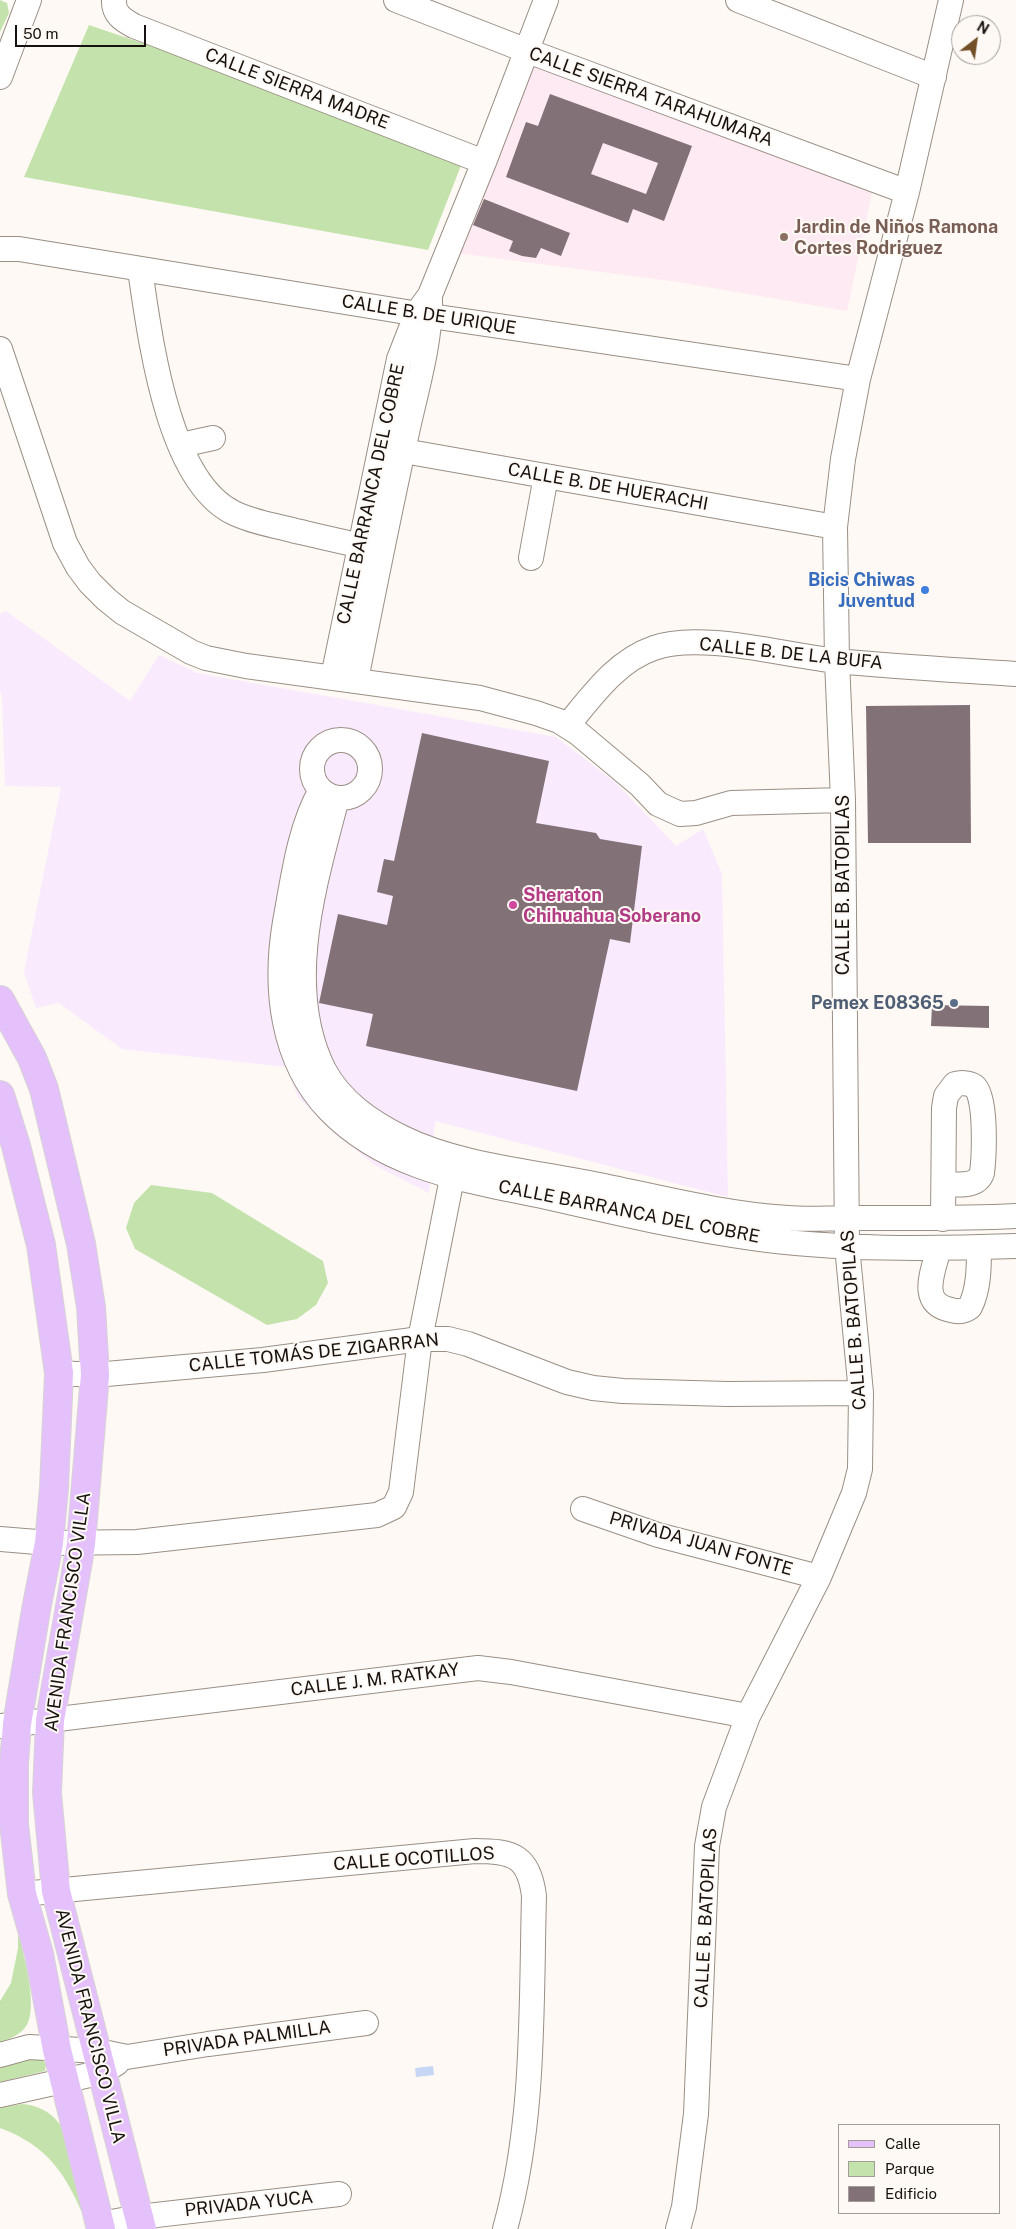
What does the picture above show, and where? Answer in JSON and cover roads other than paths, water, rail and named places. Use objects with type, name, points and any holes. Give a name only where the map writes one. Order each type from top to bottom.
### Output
[{"type":"main road","name":"AVENIDA FRANCISCO VILLA","points":[[0,1000],[32,1058],[44,1089],[81,1244],[91,1306],[95,1375],[81,1544],[50,1720],[47,1793],[56,1891],[140,2223]]},
{"type":"main road","name":"AVENIDA FRANCISCO VILLA","points":[[0,1095],[20,1162],[41,1245],[59,1373],[55,1479],[49,1543],[36,1610],[9,1725],[14,1764],[14,1824],[22,1894],[39,1954],[58,2050],[100,2227]]},
{"type":"street","points":[[0,77],[29,0]]},
{"type":"street","name":"CALLE SIERRA TARAHUMARA","points":[[396,0],[907,192]]},
{"type":"street","name":"CALLE BARRANCA DEL COBRE","points":[[333,677],[371,548],[392,449],[426,308],[546,0]]},
{"type":"street","points":[[738,0],[934,77]]},
{"type":"street","name":"CALLE B. BATOPILAS","points":[[678,2229],[684,2207],[696,2114],[707,1846],[714,1807],[748,1716],[819,1577],[854,1493],[860,1469],[861,1393],[847,1246],[843,800],[837,661],[835,527],[843,459],[858,379],[907,192],[951,0]]},
{"type":"street","name":"CALLE SIERRA MADRE","points":[[114,4],[120,18],[134,26],[484,162]]},
{"type":"street","name":"CALLE B. DE URIQUE","points":[[0,249],[19,249],[140,270],[426,308],[858,379]]},
{"type":"street","points":[[140,270],[151,346],[164,397],[192,471],[206,492],[234,514],[267,524],[371,548]]},
{"type":"street","points":[[0,349],[65,543],[90,583],[122,612],[192,652],[206,658],[246,666],[480,698],[536,713],[567,726],[640,785],[658,804],[680,814],[696,813],[731,803],[843,800]]},
{"type":"street","points":[[181,445],[213,438]]},
{"type":"street","name":"CALLE B. DE HUERACHI","points":[[392,449],[835,527]]},
{"type":"street","points":[[531,558],[546,476]]},
{"type":"street","name":"CALLE BARRANCA DEL COBRE","points":[[356,680],[371,548]]},
{"type":"street","name":"CALLE B. DE LA BUFA","points":[[567,726],[601,685],[632,658],[654,648],[681,642],[708,642],[837,661],[1016,674]]},
{"type":"street","points":[[0,1539],[81,1544],[137,1542],[377,1514],[394,1507],[401,1492],[420,1339],[454,1167],[415,1166],[370,1143],[349,1116],[315,1092],[295,1057],[285,1022],[280,962],[294,875],[308,818],[329,794]]},
{"type":"street","name":"CALLE BARRANCA DEL COBRE","points":[[454,1167],[787,1218],[943,1219],[1016,1216]]},
{"type":"street","name":"CALLE BARRANCA DEL COBRE","points":[[454,1167],[706,1232],[756,1239],[847,1246],[939,1248],[1016,1246]]},
{"type":"street","points":[[943,1219],[944,1184]]},
{"type":"street","points":[[706,1232],[709,1207]]},
{"type":"street","points":[[939,1248],[932,1278],[931,1298],[936,1305],[959,1311],[970,1307],[974,1296],[978,1275],[979,1247]]},
{"type":"street","name":"CALLE TOMÁS DE ZIGARRAN","points":[[59,1373],[95,1375],[262,1360],[420,1339],[448,1340],[468,1344],[567,1382],[593,1388],[623,1391],[727,1394],[861,1393]]},
{"type":"street","name":"PRIVADA JUAN FONTE","points":[[583,1509],[658,1535],[819,1577]]},
{"type":"street","name":"CALLE J. M. RATKAY","points":[[9,1725],[478,1668],[511,1672],[748,1716]]},
{"type":"street","name":"CALLE OCOTILLOS","points":[[22,1894],[475,1851],[508,1853],[521,1860],[529,1870],[534,1896],[530,2067],[524,2143],[516,2188],[505,2229]]},
{"type":"street","name":"PRIVADA PALMILLA","points":[[100,2062],[208,2044],[366,2023]]},
{"type":"street","points":[[0,2055],[29,2047],[58,2050],[100,2062]]},
{"type":"street","points":[[0,2095],[65,2081],[100,2062]]},
{"type":"street","name":"PRIVADA YUCA","points":[[100,2227],[140,2223],[339,2194]]},
{"type":"water","points":[[433,2066],[434,2075],[416,2077],[415,2068]]},
{"type":"place","name":"Jardin de Niños Ramona Cortes Rodriguez","points":[[784,237]]},
{"type":"place","name":"Bicis Chiwas Juventud","points":[[925,590]]},
{"type":"place","name":"Sheraton Chihuahua Soberano","points":[[513,905]]},
{"type":"place","name":"Pemex E08365","points":[[954,1003]]}]
